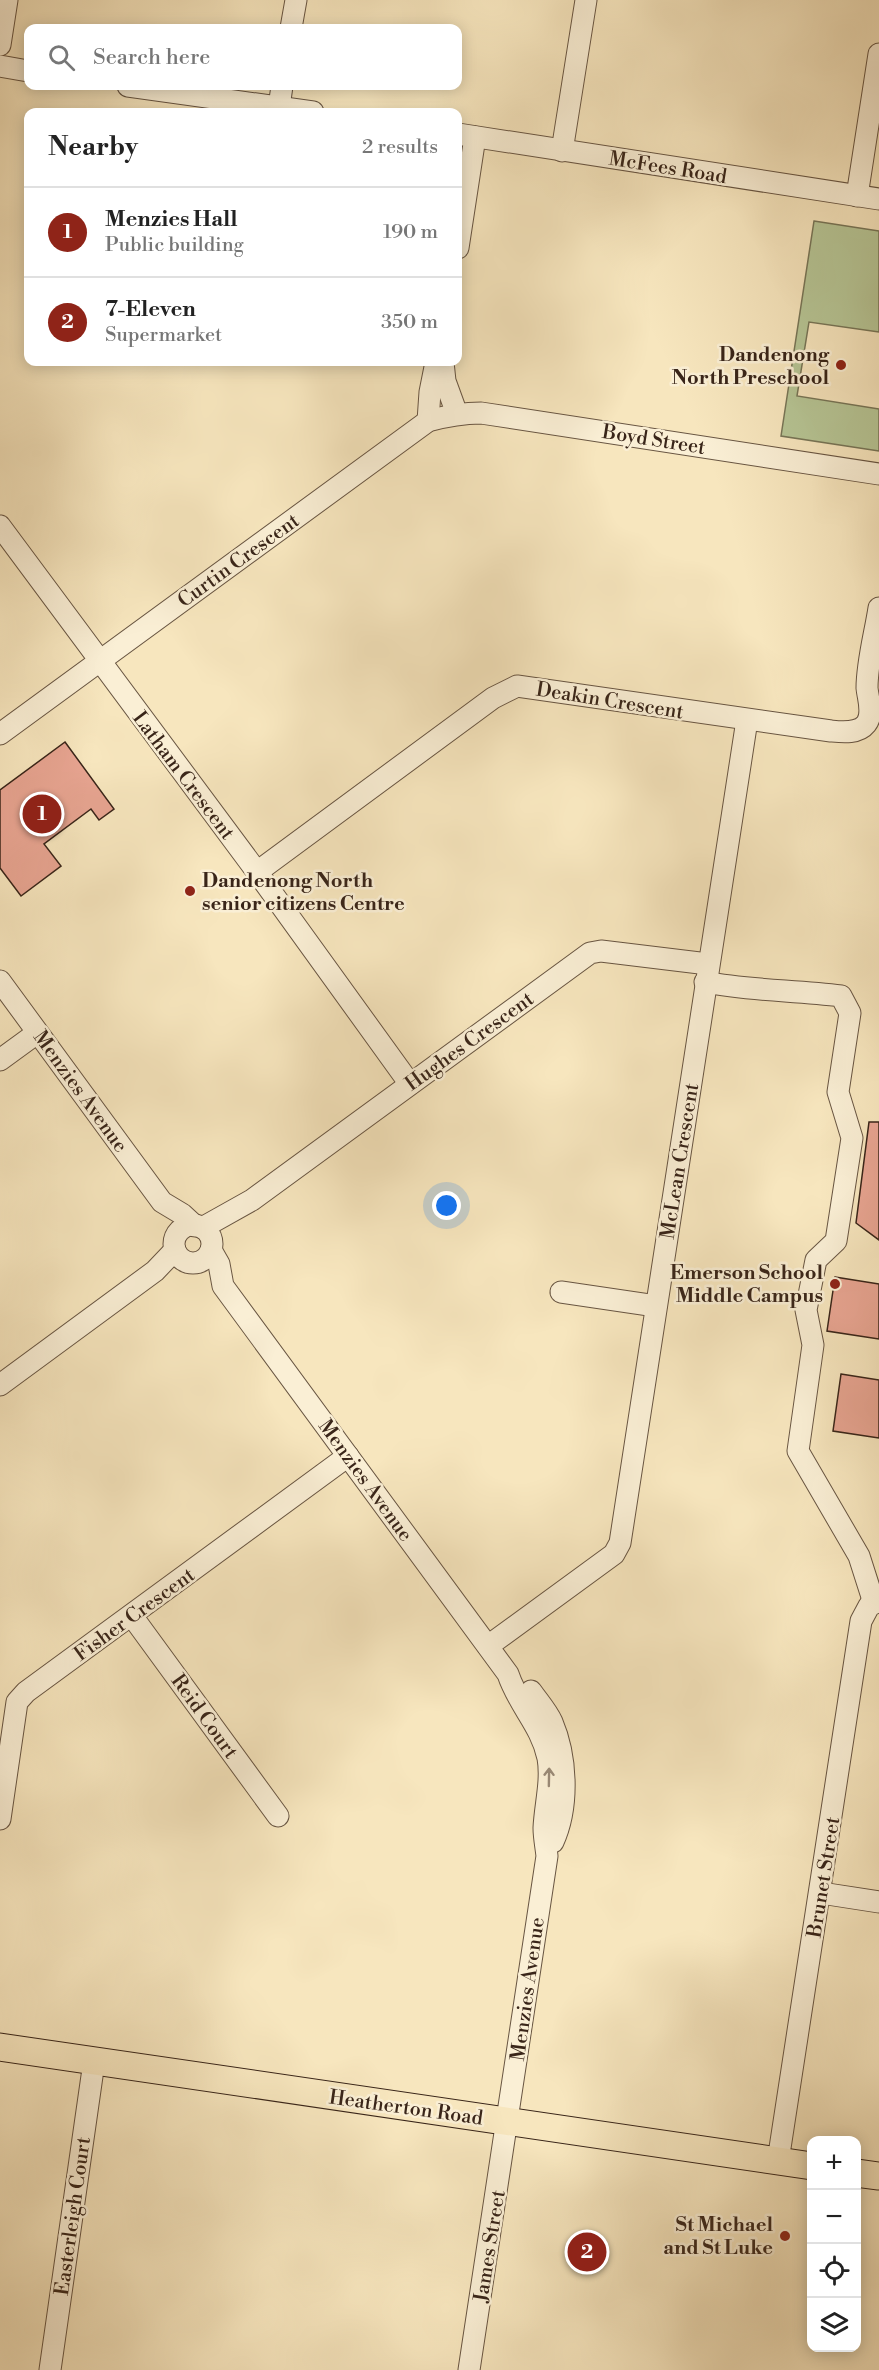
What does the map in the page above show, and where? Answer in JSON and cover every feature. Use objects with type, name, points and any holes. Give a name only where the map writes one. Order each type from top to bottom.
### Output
[{"type":"main road","name":"Heatherton Road","points":[[0,2047],[807,2165]]},
{"type":"main road","points":[[861,2174],[879,2176]]},
{"type":"street","points":[[0,45],[7,0]]},
{"type":"street","points":[[292,24],[296,0]]},
{"type":"street","points":[[562,151],[586,0]]},
{"type":"street","points":[[857,196],[879,54]]},
{"type":"street","points":[[0,66],[24,69]]},
{"type":"street","points":[[141,90],[186,104],[286,108]]},
{"type":"street","points":[[279,107],[281,90]]},
{"type":"street","points":[[462,192],[466,136]]},
{"type":"street","name":"McFees Road","points":[[466,136],[879,199]]},
{"type":"street","points":[[428,421],[435,366]]},
{"type":"street","points":[[443,366],[445,381],[458,414]]},
{"type":"street","name":"Boyd Street","points":[[428,421],[458,414],[481,413],[879,474]]},
{"type":"street","name":"Curtin Crescent","points":[[0,734],[428,421]]},
{"type":"street","name":"Latham Crescent","points":[[0,526],[410,1084]]},
{"type":"street","name":"Deakin Crescent","points":[[256,872],[493,698],[517,686],[747,720],[842,732],[855,731],[865,726],[870,714],[867,685],[879,608]]},
{"type":"street","name":"McLean Crescent","points":[[488,1646],[614,1554],[620,1543],[747,720]]},
{"type":"street","name":"Hughes Crescent","points":[[205,1237],[252,1200],[590,953],[601,951],[707,973],[730,987],[841,996],[850,1013],[838,1092],[852,1138],[836,1241],[816,1260],[806,1310],[813,1345],[798,1450],[859,1556],[877,1602]]},
{"type":"street","name":"Menzies Avenue","points":[[0,981],[162,1202],[205,1237],[219,1264],[223,1286]]},
{"type":"street","points":[[0,1060],[37,1033]]},
{"type":"street","name":"Menzies Avenue","points":[[162,1202],[167,1224],[182,1253],[205,1275],[223,1286],[488,1646],[508,1674],[514,1690],[539,1728],[548,1759],[549,1775],[544,1830],[547,1856],[507,2122]]},
{"type":"street","points":[[0,1385],[182,1253],[205,1259],[205,1237],[183,1229],[182,1253]]},
{"type":"street","points":[[561,1292],[656,1306]]},
{"type":"street","name":"Fisher Crescent","points":[[0,1819],[17,1702],[26,1692],[348,1456]]},
{"type":"street","name":"Brunet Street","points":[[778,2161],[861,1621],[864,1612],[877,1602]]},
{"type":"street","name":"Reid Court","points":[[132,1616],[278,1815]]},
{"type":"street","points":[[821,1893],[879,1902]]},
{"type":"street","name":"Easterleigh Court","points":[[50,2370],[94,2062]]},
{"type":"street","name":"James Street","points":[[469,2370],[507,2122]]},
{"type":"green space","points":[[814,221],[879,231],[879,332],[809,322],[797,396],[879,409],[879,451],[781,436]]},
{"type":"building","points":[[65,742],[114,809],[99,820],[91,809],[44,844],[61,866],[21,896],[0,868],[0,790]]},
{"type":"building","points":[[869,1122],[879,1122],[879,1240],[856,1223]]},
{"type":"building","points":[[835,1277],[879,1284],[879,1339],[827,1331]]},
{"type":"building","points":[[841,1374],[879,1380],[879,1438],[833,1431]]},
{"type":"place","name":"Dandenong North Preschool","points":[[841,365]]},
{"type":"place","name":"Menzies Hall","points":[[42,814]]},
{"type":"place","name":"Dandenong North senior citizens Centre","points":[[190,891]]},
{"type":"place","name":"Emerson School Middle Campus","points":[[835,1284]]},
{"type":"place","name":"St Michael and St Luke","points":[[785,2236]]},
{"type":"place","name":"7-Eleven","points":[[587,2252]]}]
